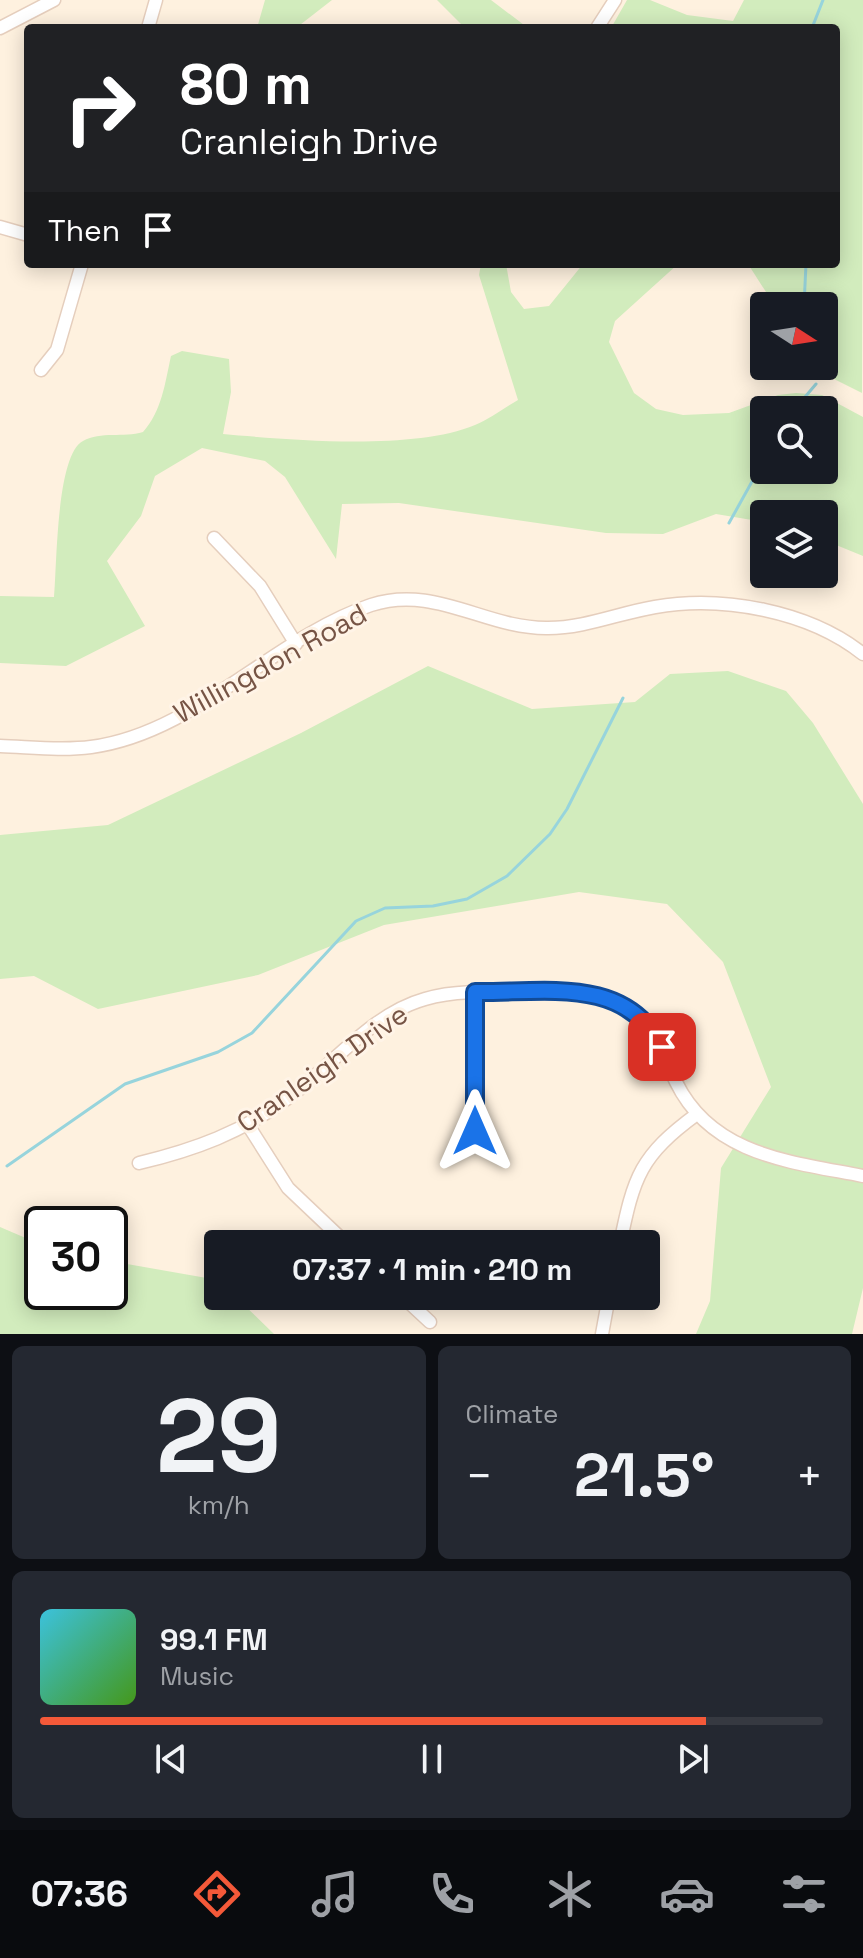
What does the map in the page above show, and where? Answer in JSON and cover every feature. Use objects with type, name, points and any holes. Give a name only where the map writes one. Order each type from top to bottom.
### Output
[{"type":"street","points":[[0,28],[54,0]]},
{"type":"street","points":[[149,24],[156,0]]},
{"type":"street","points":[[600,24],[615,0]]},
{"type":"street","points":[[0,227],[24,234]]},
{"type":"street","points":[[41,370],[57,350],[81,268]]},
{"type":"street","points":[[214,538],[260,586],[296,644]]},
{"type":"street","name":"Willingdon Road","points":[[0,746],[77,749],[119,741],[190,708],[351,613],[390,600],[449,604],[521,625],[547,628],[578,625],[657,606],[735,607],[807,622],[843,639],[863,654]]},
{"type":"street","points":[[475,992],[475,1131]]},
{"type":"street","name":"Cranleigh Drive","points":[[139,1163],[177,1154],[248,1125],[289,1098],[366,1033],[396,1012],[423,999],[475,992],[597,995],[620,1002],[649,1025],[677,1084],[697,1114],[731,1142],[756,1153],[863,1176]]},
{"type":"street","points":[[623,1230],[630,1195],[642,1166],[658,1147],[697,1114]]},
{"type":"street","points":[[248,1125],[288,1188],[332,1230]]},
{"type":"street","points":[[417,1310],[430,1322]]},
{"type":"street","points":[[602,1334],[606,1310]]},
{"type":"green space","points":[[265,0],[332,0],[301,24],[258,24]]},
{"type":"green space","points":[[437,0],[491,0],[523,24],[461,24]]},
{"type":"green space","points":[[627,0],[650,0],[687,15],[733,21],[744,0],[863,0],[862,393],[836,380],[838,292],[766,292],[751,268],[840,268],[840,24],[613,24]]},
{"type":"green space","points":[[480,268],[507,268],[511,292],[524,309],[549,306],[580,268],[674,268],[615,321],[609,342],[634,393],[656,409],[683,415],[729,413],[750,405],[750,484],[838,484],[838,404],[863,417],[863,556],[838,546],[838,500],[750,500],[750,520],[716,514],[663,534],[606,533],[399,503],[342,504],[336,559],[285,477],[265,461],[202,448],[155,476],[141,516],[107,561],[145,626],[66,666],[0,663],[0,596],[54,597],[63,488],[74,450],[90,438],[143,432],[159,406],[171,356],[182,351],[229,359],[231,392],[223,434],[351,442],[386,441],[449,433],[481,423],[518,400],[479,275]]},
{"type":"green space","points":[[796,393],[824,396],[775,396]]},
{"type":"green space","points":[[428,666],[532,709],[635,702],[670,674],[728,671],[786,691],[813,723],[863,804],[863,1288],[852,1334],[696,1334],[710,1301],[721,1168],[771,1087],[723,962],[667,904],[579,892],[384,925],[258,975],[98,1009],[34,976],[0,979],[0,835],[108,825],[301,733]]},
{"type":"green space","points":[[0,1227],[24,1237],[24,1310],[128,1310],[128,1264],[204,1278],[204,1310],[249,1310],[274,1334],[0,1334]]},
{"type":"waterway","points":[[814,24],[823,0]]},
{"type":"waterway","points":[[805,292],[806,268]]},
{"type":"waterway","points":[[806,396],[816,384]]},
{"type":"waterway","points":[[729,523],[751,484]]},
{"type":"waterway","points":[[7,1166],[125,1084],[218,1052],[252,1033],[356,921],[385,908],[433,906],[467,899],[507,876],[550,834],[567,809],[623,698]]},
{"type":"route","points":[[475,1131],[475,992],[608,997],[641,1016],[662,1047]]}]
